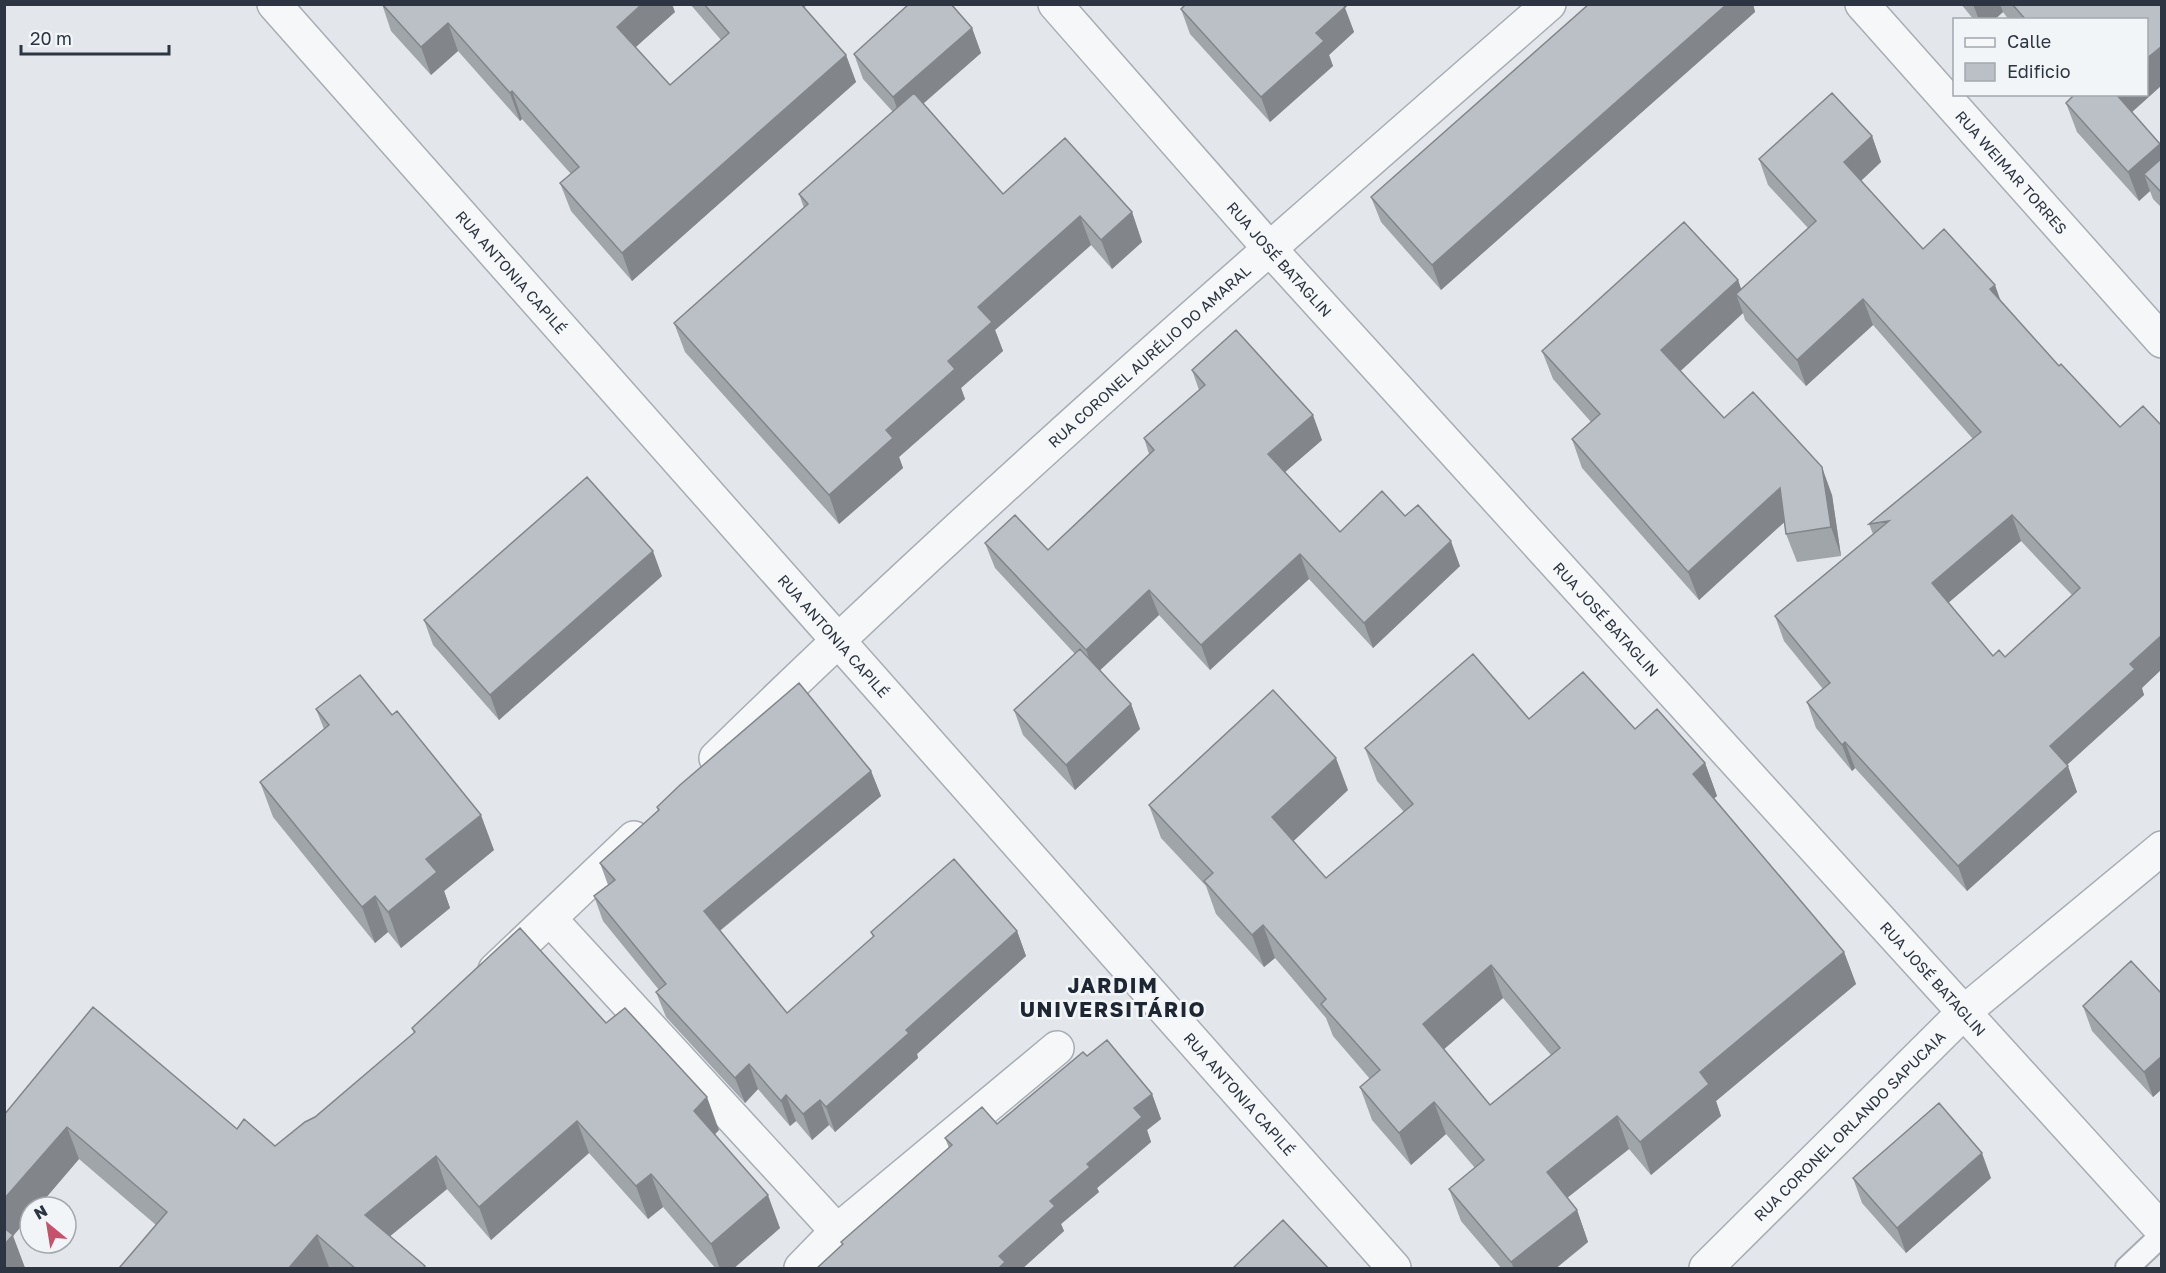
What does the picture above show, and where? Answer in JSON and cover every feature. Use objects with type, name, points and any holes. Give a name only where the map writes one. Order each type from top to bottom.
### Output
[{"type":"street","name":"RUA ANTONIA CAPILÉ","points":[[274,4],[1394,1269]]},
{"type":"street","name":"RUA JOSÉ BATAGLIN","points":[[1055,4],[1269,248],[2162,1230]]},
{"type":"street","name":"RUA CORONEL AURÉLIO DO AMARAL","points":[[693,780],[836,641],[1269,248],[1549,4]]},
{"type":"street","name":"RUA WEIMAR TORRES","points":[[1862,4],[2162,341]]},
{"type":"street","points":[[472,991],[659,813]]},
{"type":"street","name":"RUA CORONEL ORLANDO SAPUCAIA","points":[[1706,1269],[1964,1012],[2162,848]]},
{"type":"street","points":[[550,919],[837,1231]]},
{"type":"street","points":[[801,1269],[837,1231],[1057,1048]]},
{"type":"lane","points":[[2127,1269],[2162,1235]]},
{"type":"building","points":[[382,4],[642,4],[617,27],[670,85],[729,33],[704,4],[801,4],[846,55],[622,253],[560,183],[579,167],[448,23],[421,47]]},
{"type":"building","points":[[909,4],[951,4],[972,28],[893,97],[854,54]]},
{"type":"building","points":[[1186,4],[1343,4],[1345,7],[1316,33],[1324,41],[1261,97],[1181,9]]},
{"type":"building","points":[[1589,4],[1727,4],[1432,265],[1371,197]]},
{"type":"building","points":[[2012,4],[2162,4],[2162,46],[2148,57],[2148,18],[2024,18]]},
{"type":"building","points":[[914,93],[1003,194],[1065,138],[1132,212],[1101,240],[1080,216],[978,307],[992,322],[948,361],[955,369],[886,430],[893,438],[829,495],[674,323],[808,204],[799,194]]},
{"type":"building","points":[[1832,93],[1872,136],[1844,162],[1923,249],[1944,229],[1995,285],[1990,289],[2059,366],[2061,364],[2120,427],[2143,406],[2162,426],[2162,635],[2130,664],[2135,669],[2050,746],[2068,766],[1958,866],[1845,742],[1842,745],[1807,702],[1830,683],[1775,616],[1889,521],[1869,524],[1981,432],[1863,299],[1797,360],[1736,294],[1816,221],[1759,159]],"holes":[[[2012,515],[2080,588],[2005,657],[1999,650],[1993,656],[1932,583]]]},
{"type":"building","points":[[2073,96],[2118,96],[2160,144],[2128,172],[2066,103]]},
{"type":"building","points":[[2162,158],[2162,193],[2144,174]]},
{"type":"building","points":[[1684,222],[1738,280],[1661,350],[1724,418],[1753,392],[1822,467],[1831,527],[1786,534],[1780,488],[1688,572],[1572,439],[1600,414],[1542,351]]},
{"type":"building","points":[[1236,330],[1313,415],[1268,454],[1340,532],[1382,491],[1405,516],[1418,505],[1451,541],[1364,623],[1300,554],[1201,645],[1149,590],[1086,650],[985,543],[1015,515],[1048,550],[1154,450],[1144,438],[1205,385],[1192,370]]},
{"type":"building","points":[[587,477],[653,551],[490,695],[424,620]]},
{"type":"building","points":[[1080,649],[1131,704],[1066,765],[1014,710]]},
{"type":"building","points":[[1473,654],[1529,719],[1583,672],[1635,729],[1657,709],[1705,763],[1693,774],[1844,952],[1700,1072],[1709,1084],[1640,1142],[1617,1116],[1547,1172],[1577,1210],[1511,1262],[1449,1189],[1484,1160],[1434,1102],[1399,1133],[1360,1087],[1380,1070],[1321,1004],[1326,999],[1263,925],[1252,935],[1204,881],[1213,873],[1149,805],[1273,690],[1336,758],[1272,817],[1326,878],[1413,804],[1365,748]],"holes":[[[1491,965],[1560,1048],[1490,1105],[1423,1024]]]},
{"type":"building","points":[[360,675],[392,715],[397,711],[481,815],[426,859],[437,872],[388,912],[375,896],[362,907],[260,782],[329,725],[316,709]]},
{"type":"building","points":[[799,683],[871,771],[704,911],[787,1013],[874,936],[871,932],[954,859],[1017,931],[906,1030],[909,1033],[826,1107],[820,1100],[803,1114],[786,1095],[781,1101],[749,1064],[735,1078],[656,992],[666,984],[594,896],[615,880],[600,863],[659,810],[657,807],[680,785]]},
{"type":"building","points":[[520,928],[606,1023],[625,1008],[707,1097],[694,1111],[768,1195],[711,1244],[651,1174],[636,1186],[577,1121],[479,1207],[436,1156],[365,1215],[425,1266],[422,1269],[356,1269],[317,1235],[288,1269],[122,1269],[120,1267],[167,1212],[67,1127],[4,1199],[4,1115],[93,1007],[237,1129],[244,1119],[275,1146],[305,1122],[315,1117],[415,1032],[412,1028]]},
{"type":"building","points":[[2131,961],[2162,994],[2162,1056],[2144,1072],[2083,1006]]},
{"type":"building","points":[[1107,1040],[1152,1094],[1134,1108],[1142,1117],[1087,1164],[1090,1167],[1050,1201],[1055,1206],[999,1256],[1005,1262],[998,1269],[816,1269],[843,1244],[841,1242],[952,1145],[945,1138],[982,1107],[997,1124],[1083,1052],[1087,1056]]},
{"type":"building","points":[[1939,1103],[1982,1153],[1897,1228],[1853,1178]]},
{"type":"building","points":[[1283,1220],[1329,1269],[1232,1269]]},
{"type":"building","points":[[4,1228],[13,1235],[4,1245]]},
{"type":"district","name":"JARDIM UNIVERSITÁRIO","points":[[1113,997]]}]
